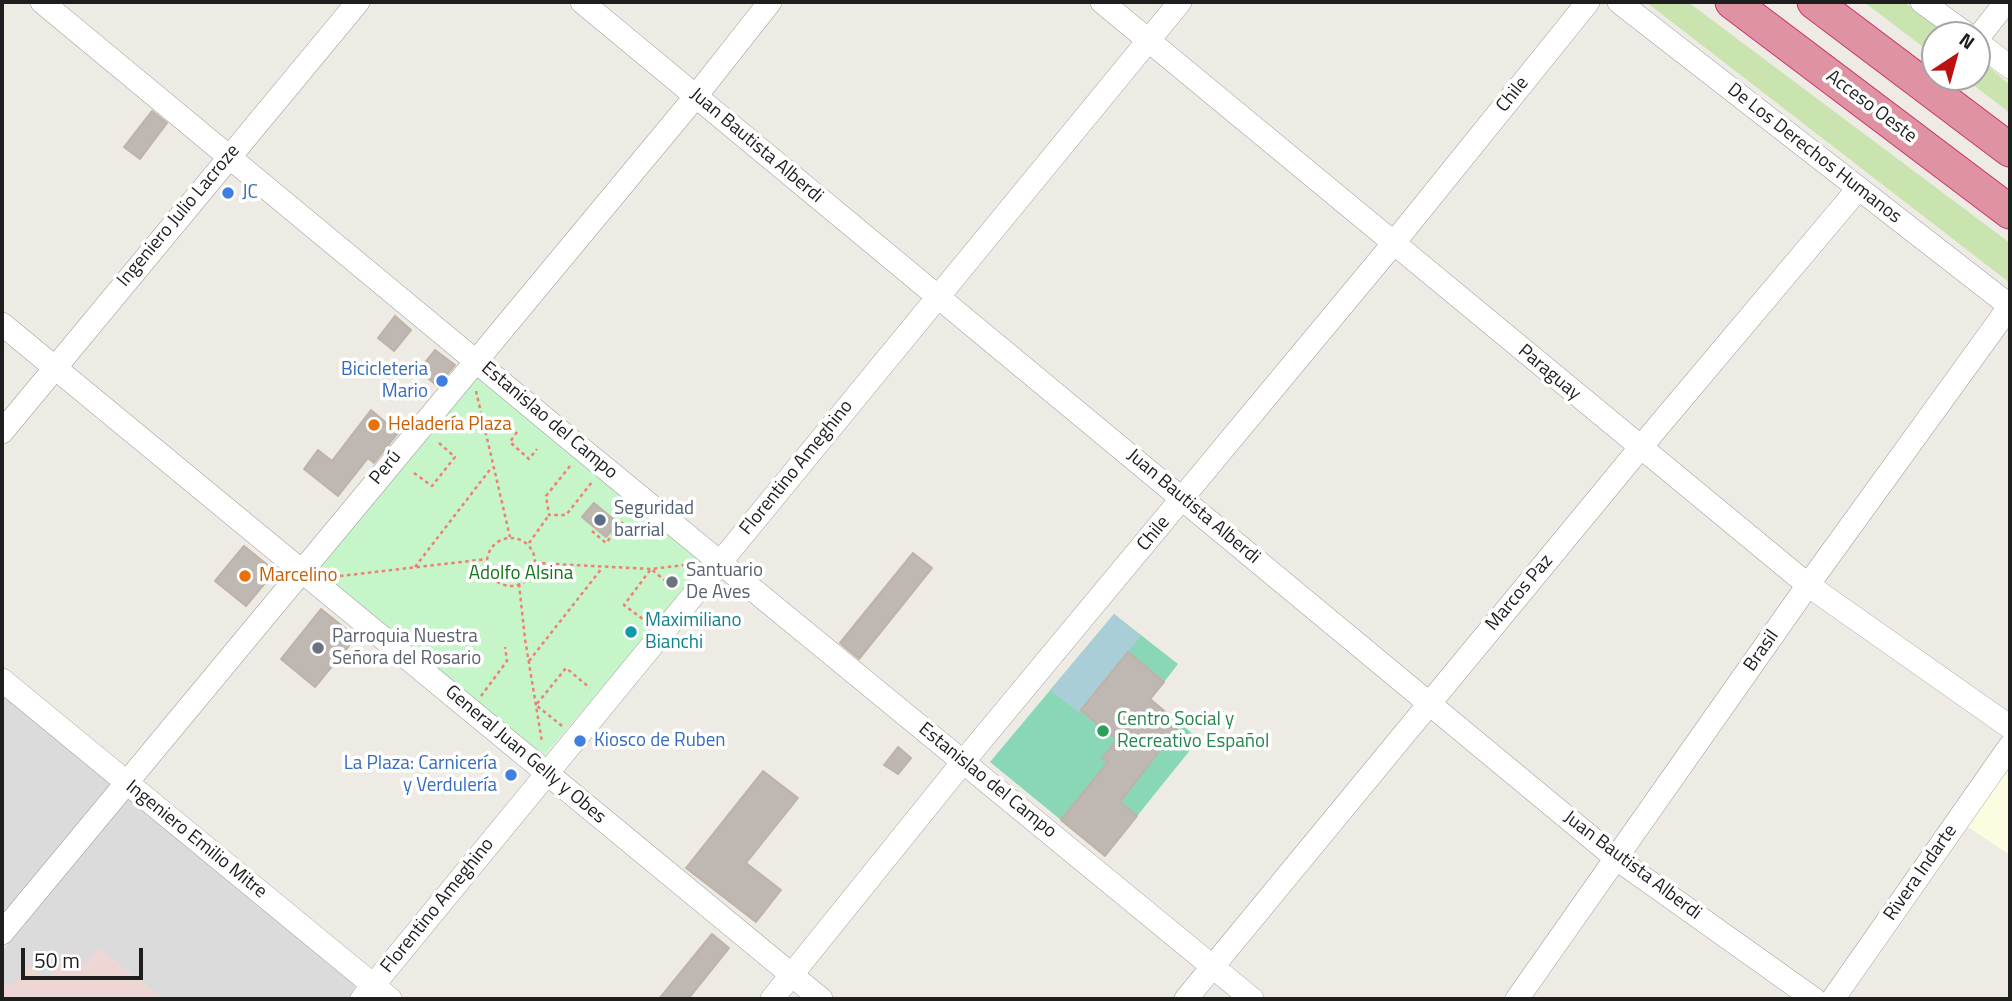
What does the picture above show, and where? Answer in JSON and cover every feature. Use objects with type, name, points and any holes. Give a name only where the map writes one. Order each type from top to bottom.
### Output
[{"type":"highway","name":"Acceso Oeste","points":[[1732,2],[2010,212]]},
{"type":"highway","points":[[1814,2],[2010,150]]},
{"type":"street","name":"Estanislao del Campo","points":[[42,2],[1252,999]]},
{"type":"street","name":"Ingeniero Julio Lacroze","points":[[2,432],[358,2]]},
{"type":"street","name":"Juan Bautista Alberdi","points":[[582,2],[1617,859],[1814,999]]},
{"type":"street","name":"Perú","points":[[2,933],[696,96],[770,2]]},
{"type":"street","name":"Paraguay","points":[[1102,2],[1808,584],[2010,727]]},
{"type":"street","name":"Florentino Ameghino","points":[[375,995],[547,774],[1180,2]]},
{"type":"street","name":"Chile","points":[[772,999],[963,762],[1393,244],[1588,2]]},
{"type":"street","name":"De Los Derechos Humanos","points":[[1619,2],[2010,306]]},
{"type":"street","points":[[1923,2],[1949,21]]},
{"type":"street","points":[[1991,22],[2006,2]]},
{"type":"street","points":[[1991,51],[2010,67]]},
{"type":"street","name":"Marcos Paz","points":[[1186,999],[1640,448],[1858,189]]},
{"type":"street","name":"Brasil","points":[[1517,999],[1808,584],[2010,306]]},
{"type":"street","name":"General Juan Gelly y Obes","points":[[2,324],[821,999]]},
{"type":"street","name":"Ingeniero Emilio Mitre","points":[[2,680],[375,995]]},
{"type":"street","name":"Rivera Indarte","points":[[1833,999],[2010,746]]},
{"type":"path","points":[[475,360],[476,397],[510,537]]},
{"type":"path","points":[[517,432],[510,442],[529,459],[537,449]]},
{"type":"path","points":[[414,473],[432,486],[456,457],[439,443]]},
{"type":"path","points":[[528,544],[550,514],[546,496],[583,450]]},
{"type":"path","points":[[415,567],[493,467]]},
{"type":"path","points":[[550,514],[566,515],[604,467]]},
{"type":"path","points":[[592,531],[606,543],[623,522]]},
{"type":"path","points":[[510,537],[528,544],[534,553],[535,563],[530,576],[519,584],[507,585],[496,580],[489,571],[487,559],[494,544],[510,537]]},
{"type":"path","points":[[302,570],[330,577],[487,559]]},
{"type":"path","points":[[535,563],[651,569],[710,560],[720,562]]},
{"type":"path","points":[[529,661],[602,568]]},
{"type":"path","points":[[651,569],[676,589]]},
{"type":"path","points":[[649,624],[624,605],[651,569]]},
{"type":"path","points":[[519,584],[547,774]]},
{"type":"path","points":[[479,699],[508,661],[505,647]]},
{"type":"path","points":[[536,705],[566,668],[593,690]]},
{"type":"path","points":[[536,705],[562,727]]},
{"type":"shaded area","points":[[2,688],[110,781],[111,787],[2,923]]},
{"type":"shaded area","points":[[2010,756],[2010,855],[1963,824]]},
{"type":"shaded area","points":[[127,800],[132,800],[355,983],[354,992],[348,999],[163,999],[99,949],[85,965],[46,979],[10,987],[2,981],[2,951]]},
{"type":"shaded area","points":[[99,949],[163,999],[2,999],[2,981],[10,987],[30,966],[46,979],[69,951],[85,965]]},
{"type":"green space","points":[[1646,2],[1688,2],[2010,243],[2010,283]]},
{"type":"green space","points":[[1864,2],[1904,2],[1930,21],[1921,21],[1921,45]]},
{"type":"green space","points":[[1991,69],[2010,85],[2010,113],[1981,91],[1991,91]]},
{"type":"green space","name":"Adolfo Alsina","points":[[476,376],[710,561],[542,758],[316,572]]},
{"type":"green space","name":"Centro Social y Recreativo Español","points":[[1114,614],[1178,664],[1151,699],[1199,739],[1105,856],[990,762]]},
{"type":"water","points":[[1114,614],[1141,636],[1079,713],[1050,690]]},
{"type":"building","points":[[152,111],[167,123],[140,159],[124,147]]},
{"type":"building","points":[[395,316],[411,330],[394,351],[378,338]]},
{"type":"building","name":"Bicicleteria Mario","points":[[435,350],[455,365],[437,386],[419,370]]},
{"type":"building","points":[[371,410],[398,433],[374,463],[368,458],[338,496],[304,469],[318,450],[332,461]]},
{"type":"building","name":"Seguridad barrial","points":[[594,503],[618,523],[606,537],[582,517]]},
{"type":"building","name":"Marcelino","points":[[244,546],[275,571],[246,606],[215,581]]},
{"type":"building","points":[[913,553],[932,568],[859,659],[840,643]]},
{"type":"building","name":"Parroquia Nuestra Señora del Rosario","points":[[321,609],[356,637],[315,687],[281,659]]},
{"type":"building","points":[[1128,652],[1164,682],[1150,699],[1180,724],[1120,802],[1137,816],[1105,856],[1061,820],[1108,762],[1102,758],[1117,740],[1081,710]]},
{"type":"building","points":[[898,747],[911,758],[898,774],[884,765]]},
{"type":"building","points":[[763,771],[798,798],[746,863],[781,890],[756,922],[686,868]]},
{"type":"building","points":[[712,934],[729,948],[688,999],[659,999]]},
{"type":"place","name":"JC","points":[[228,193]]},
{"type":"place","name":"Bicicleteria Mario","points":[[442,381]]},
{"type":"place","name":"Heladería Plaza","points":[[374,425]]},
{"type":"place","name":"Seguridad barrial","points":[[600,520]]},
{"type":"place","name":"Marcelino","points":[[245,576]]},
{"type":"place","name":"Santuario De Aves","points":[[672,582]]},
{"type":"place","name":"Maximiliano Bianchi","points":[[631,632]]},
{"type":"place","name":"Parroquia Nuestra Señora del Rosario","points":[[318,648]]},
{"type":"place","name":"Centro Social y Recreativo Español","points":[[1103,731]]},
{"type":"place","name":"Kiosco de Ruben","points":[[580,741]]},
{"type":"place","name":"La Plaza: Carnicería y Verdulería","points":[[511,775]]}]
